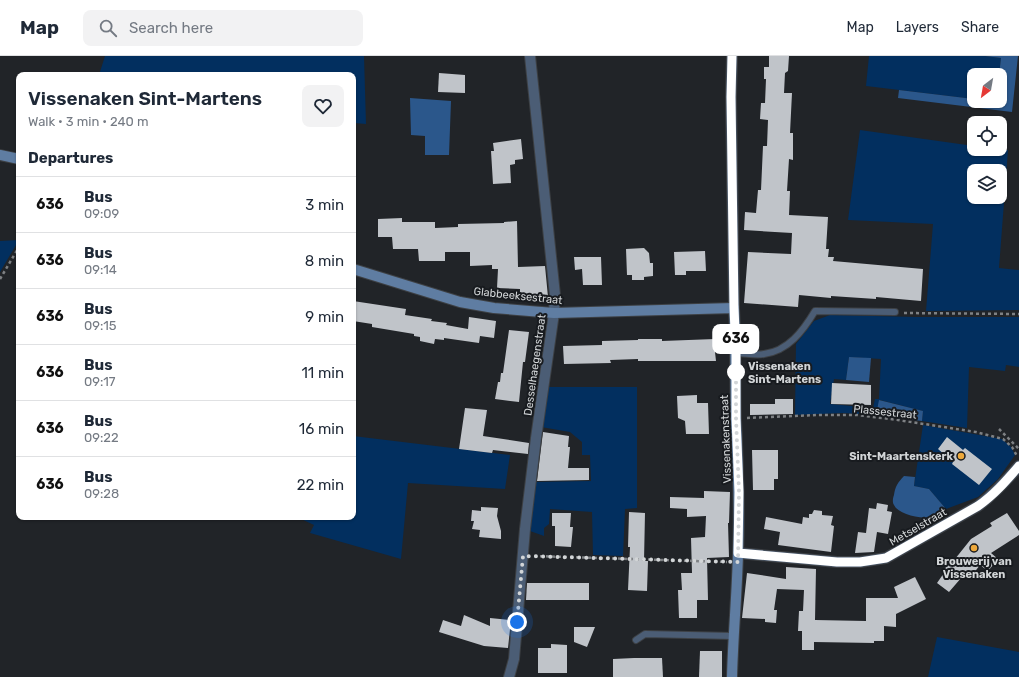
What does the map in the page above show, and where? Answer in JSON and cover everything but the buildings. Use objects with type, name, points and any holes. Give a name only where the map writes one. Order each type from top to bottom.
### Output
[{"type":"street","name":"Desselhaegenstraat","points":[[509,677],[514,659],[535,446],[554,314],[555,295],[530,56]]},
{"type":"street","name":"Vissenakenstraat","points":[[732,56],[731,97],[734,308],[739,492],[738,558],[732,677]]},
{"type":"street","points":[[0,155],[16,158]]},
{"type":"street","name":"Glabbeeksestraat","points":[[356,270],[460,302],[494,308],[554,314],[734,308]]},
{"type":"street","name":"Metselstraat","points":[[738,558],[860,562],[886,558],[978,506],[991,497],[1019,466]]},
{"type":"lane","points":[[736,353],[764,354],[780,350],[792,341],[806,327],[815,312],[895,312]]},
{"type":"lane","points":[[636,640],[645,634],[733,636]]},
{"type":"path","points":[[0,279],[16,252]]},
{"type":"path","points":[[895,312],[1019,314]]},
{"type":"path","name":"Plassestraat","points":[[736,418],[849,415],[898,420],[976,432],[1003,439],[1012,446],[1019,461]]},
{"type":"path","points":[[998,429],[1019,449]]},
{"type":"path","points":[[523,556],[738,558]]},
{"type":"shaded area","points":[[105,56],[364,56],[366,124],[356,123],[356,72],[100,72]]},
{"type":"shaded area","points":[[869,56],[985,56],[1001,58],[1000,68],[967,68],[967,98],[866,86]]},
{"type":"shaded area","points":[[985,56],[1018,56],[1012,112],[979,108],[1007,108],[1007,68],[1000,68],[1001,58]]},
{"type":"shaded area","points":[[899,90],[967,98],[967,106],[898,98]]},
{"type":"shaded area","points":[[410,98],[451,101],[449,155],[425,155],[425,136],[411,135]]},
{"type":"shaded area","points":[[860,130],[967,145],[967,156],[1007,156],[1008,150],[1007,164],[967,164],[967,204],[1004,204],[999,268],[1019,270],[1019,310],[926,311],[933,224],[848,220]]},
{"type":"shaded area","points":[[16,240],[16,245],[0,272],[0,241]]},
{"type":"shaded area","points":[[830,315],[1019,317],[1019,367],[1006,365],[1005,371],[969,367],[967,428],[922,421],[923,411],[880,400],[876,415],[843,413],[795,415],[796,344],[814,321]],"holes":[[[849,357],[881,359],[879,399],[875,399],[873,408],[830,404],[834,379],[846,380]]]},
{"type":"shaded area","points":[[849,357],[871,358],[869,382],[846,380]]},
{"type":"shaded area","points":[[546,387],[637,387],[637,508],[625,509],[623,556],[593,555],[592,512],[550,509],[549,524],[544,528],[544,536],[530,531],[533,482],[591,481],[590,455],[582,455],[582,442],[570,432],[541,427]]},
{"type":"shaded area","points":[[879,400],[923,411],[922,421],[876,415]]},
{"type":"shaded area","points":[[923,425],[1002,439],[1011,447],[1015,455],[998,479],[978,497],[946,509],[929,489],[914,486]]},
{"type":"shaded area","points":[[356,436],[510,455],[505,489],[408,483],[401,559],[310,533],[314,525],[303,520],[356,520]]},
{"type":"shaded area","points":[[904,476],[915,477],[914,486],[929,489],[946,509],[938,517],[927,518],[907,514],[897,509],[893,504],[893,497],[897,485]]},
{"type":"shaded area","points":[[937,637],[1019,652],[1019,677],[928,677]]},
{"type":"bus line","name":"636","points":[[732,56],[731,97],[734,308],[739,492],[738,553],[837,562],[860,562],[886,558],[978,506],[991,497],[1019,466]]},
{"type":"place","name":"Vissenaken Sint-Martens","points":[[736,372]]},
{"type":"place","name":"Sint-Maartenskerk","points":[[961,456]]},
{"type":"place","name":"Brouwerij van Vissenaken","points":[[974,548]]},
{"type":"route","points":[[517,622],[523,556],[738,562],[739,492],[736,418],[736,366],[736,372]]}]
